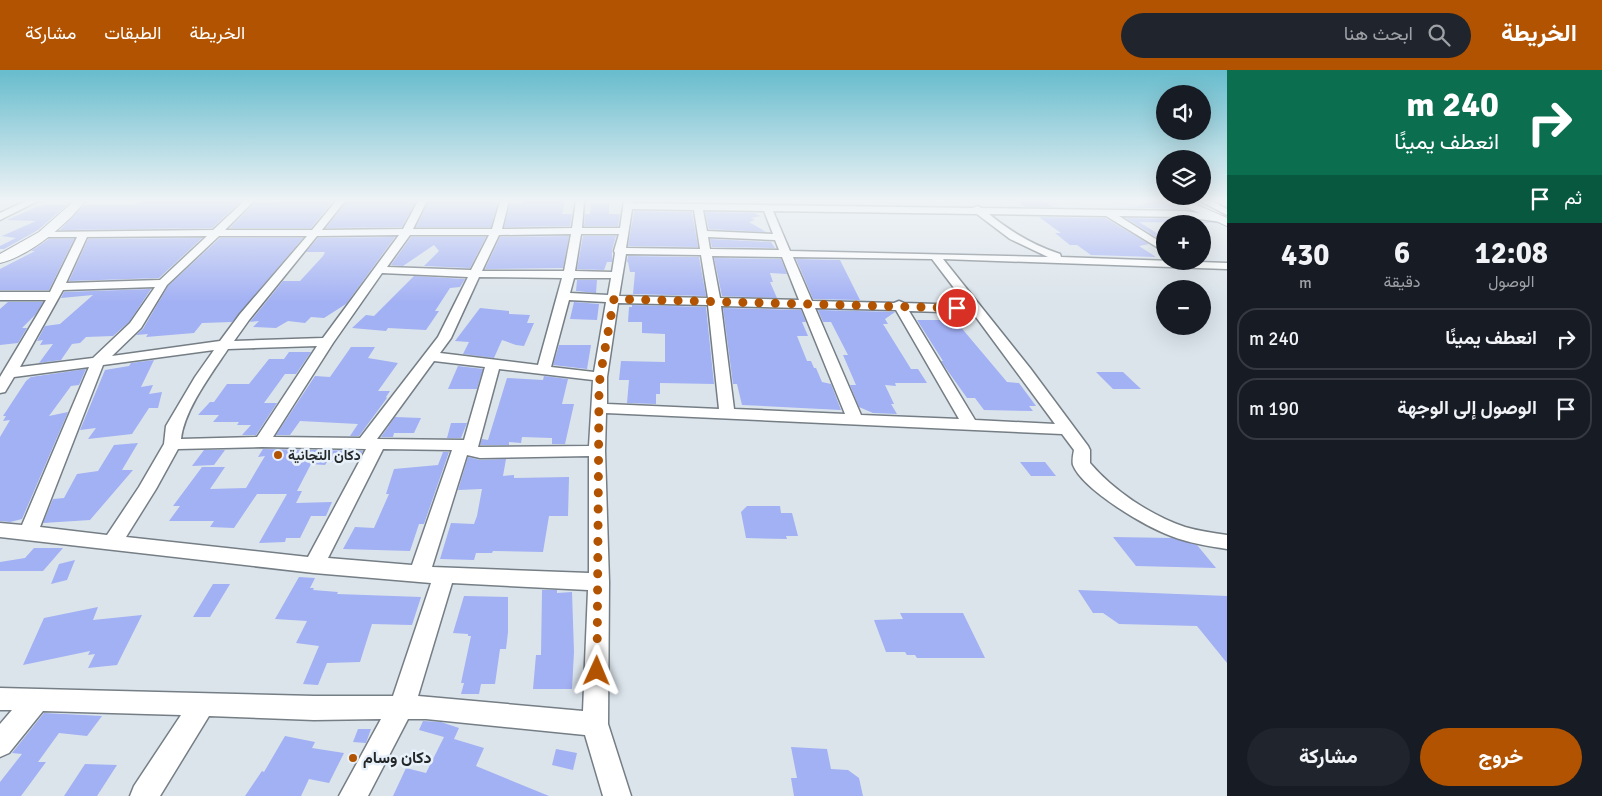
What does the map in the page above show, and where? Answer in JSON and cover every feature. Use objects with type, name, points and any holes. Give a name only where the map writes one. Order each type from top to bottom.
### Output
[{"type":"street","points":[[0,259],[44,235]]},
{"type":"street","points":[[1,387],[56,291],[83,235]]},
{"type":"street","points":[[28,534],[98,361],[136,324],[138,317],[151,304],[163,283],[214,235]]},
{"type":"street","points":[[113,542],[147,489],[172,444],[174,426],[202,377],[244,317],[313,235]]},
{"type":"street","points":[[262,442],[327,342],[405,235]]},
{"type":"street","points":[[314,565],[370,444],[444,338],[494,235]]},
{"type":"street","points":[[543,371],[570,276],[577,235]]},
{"type":"street","points":[[617,796],[595,724],[599,582],[597,451],[600,377],[614,299],[622,235]]},
{"type":"street","points":[[703,235],[714,301],[727,412]]},
{"type":"street","points":[[736,235],[779,236],[855,420]]},
{"type":"street","points":[[1008,235],[1027,245],[1070,261]]},
{"type":"street","points":[[1143,235],[1156,243]]},
{"type":"street","points":[[619,250],[1156,262]]},
{"type":"street","points":[[935,256],[1025,371],[1082,450],[1081,464],[1092,479],[1123,502],[1175,531],[1227,542]]},
{"type":"street","points":[[1211,265],[1227,266]]},
{"type":"street","points":[[380,270],[475,274],[616,275]]},
{"type":"street","points":[[0,296],[163,283]]},
{"type":"street","points":[[564,296],[614,299],[976,308]]},
{"type":"street","points":[[899,305],[970,425]]},
{"type":"street","points":[[10,372],[224,346],[327,342]]},
{"type":"street","points":[[430,356],[493,366],[600,377]]},
{"type":"street","points":[[420,574],[493,366]]},
{"type":"street","points":[[598,408],[727,412],[855,420],[1065,429]]},
{"type":"street","points":[[172,444],[262,442],[466,445]]},
{"type":"street","points":[[466,445],[469,450],[480,453],[597,451]]},
{"type":"street","points":[[0,530],[314,565],[420,574],[599,582]]},
{"type":"street","points":[[353,796],[402,706],[444,575]]},
{"type":"street","points":[[0,699],[314,708],[426,707],[595,724]]},
{"type":"street","points":[[0,744],[37,699]]},
{"type":"street","points":[[144,796],[203,704]]},
{"type":"building","points":[[29,235],[4,249],[0,249],[0,246],[16,238],[2,236]]},
{"type":"building","points":[[630,235],[696,235],[698,247],[628,246]]},
{"type":"building","points":[[1057,235],[1134,235],[1149,244],[1139,246],[1156,257],[1091,255],[1077,245],[1070,245]]},
{"type":"building","points":[[569,236],[563,268],[485,269],[500,237]]},
{"type":"building","points":[[583,236],[616,236],[612,250],[612,262],[607,262],[604,270],[577,269]]},
{"type":"building","points":[[395,237],[346,304],[324,318],[311,317],[305,323],[288,321],[276,328],[253,327],[259,321],[250,322],[283,281],[300,281],[323,256],[325,252],[306,252],[318,238]]},
{"type":"building","points":[[411,237],[486,237],[470,268],[424,266],[439,251],[434,245],[403,266],[391,265]]},
{"type":"building","points":[[202,238],[159,278],[69,281],[88,239]]},
{"type":"building","points":[[220,238],[303,238],[232,322],[202,323],[194,333],[146,337],[148,334],[136,335],[143,329],[168,286]]},
{"type":"building","points":[[49,239],[74,239],[49,290],[0,290],[0,269],[35,251],[31,251]]},
{"type":"building","points":[[710,239],[771,242],[775,248],[712,247]]},
{"type":"building","points":[[628,256],[699,257],[706,296],[633,294],[635,272],[630,272],[627,262]]},
{"type":"building","points":[[714,258],[781,259],[787,274],[770,273],[773,282],[770,282],[777,298],[722,296]]},
{"type":"building","points":[[796,259],[840,260],[860,300],[813,299]]},
{"type":"building","points":[[414,276],[465,279],[460,287],[450,288],[435,311],[439,311],[426,330],[388,328],[386,331],[352,328],[366,315],[374,316]]},
{"type":"building","points":[[577,280],[597,280],[596,293],[576,291]]},
{"type":"building","points":[[151,289],[129,322],[113,336],[86,337],[80,343],[72,344],[61,360],[39,363],[53,344],[40,345],[43,340],[37,341],[45,326],[60,324],[93,295],[61,298],[64,292]]},
{"type":"building","points":[[8,302],[43,302],[36,314],[22,328],[27,328],[18,343],[0,345],[0,309]]},
{"type":"building","points":[[574,302],[599,304],[597,320],[570,319]]},
{"type":"building","points":[[632,305],[706,307],[714,384],[660,383],[660,394],[656,394],[656,404],[627,403],[629,380],[619,380],[621,361],[665,362],[665,334],[642,333],[642,322],[628,322],[629,307],[632,307]]},
{"type":"building","points":[[480,308],[509,311],[509,314],[530,315],[527,323],[534,323],[524,346],[502,340],[494,358],[463,354],[469,342],[455,341]]},
{"type":"building","points":[[723,308],[801,310],[806,322],[802,322],[808,336],[797,336],[807,361],[811,361],[814,368],[816,368],[822,382],[831,384],[841,410],[742,405],[737,384],[733,384]]},
{"type":"building","points":[[818,310],[895,312],[885,319],[888,324],[883,324],[911,369],[918,369],[927,383],[895,383],[896,386],[885,385],[894,404],[891,404],[897,414],[873,413],[859,407],[850,385],[856,385],[843,355],[848,355],[831,322],[823,322]]},
{"type":"building","points":[[917,320],[941,320],[951,325],[959,325],[1007,382],[1019,383],[1036,406],[1029,406],[1033,411],[984,410],[975,398],[967,398],[941,361],[943,361]]},
{"type":"building","points":[[559,345],[591,345],[587,369],[553,365]]},
{"type":"building","points":[[351,347],[375,347],[368,358],[398,363],[378,391],[390,391],[387,398],[359,436],[350,436],[358,424],[300,421],[290,435],[276,435],[315,376],[330,377]]},
{"type":"building","points":[[289,352],[311,352],[296,374],[285,374],[264,403],[277,403],[256,435],[242,435],[251,425],[237,425],[239,422],[213,422],[219,415],[198,415],[210,402],[214,402],[227,384],[249,384],[269,359],[284,359]]},
{"type":"building","points":[[154,360],[141,387],[153,385],[149,394],[162,392],[158,408],[149,408],[132,434],[88,439],[96,428],[80,430],[105,370],[129,366],[131,363]]},
{"type":"building","points":[[458,366],[483,369],[477,389],[448,389]]},
{"type":"building","points":[[86,369],[79,385],[71,386],[49,416],[68,412],[22,519],[10,522],[0,521],[0,437],[10,420],[3,421],[6,416],[3,416],[26,381],[31,377]]},
{"type":"building","points":[[1096,372],[1123,372],[1141,389],[1113,389]]},
{"type":"building","points":[[544,376],[568,379],[562,404],[574,404],[565,444],[552,444],[552,438],[522,437],[521,443],[509,442],[509,445],[480,445],[482,439],[488,440],[507,378],[543,380]]},
{"type":"building","points":[[395,417],[421,418],[414,433],[394,433],[393,437],[381,437]]},
{"type":"building","points":[[451,423],[467,423],[461,438],[447,438]]},
{"type":"building","points":[[138,443],[122,470],[133,470],[90,520],[43,523],[53,499],[64,498],[77,474],[98,471],[114,445]]},
{"type":"building","points":[[263,449],[363,451],[357,461],[327,462],[325,465],[311,464],[297,491],[302,491],[296,503],[332,502],[326,516],[311,516],[300,538],[286,538],[285,542],[259,543],[287,494],[257,494],[234,528],[210,527],[214,521],[169,521],[180,506],[173,506],[202,467],[225,467],[210,489],[246,488],[265,456],[258,457]]},
{"type":"building","points":[[204,450],[225,450],[214,465],[192,466]]},
{"type":"building","points":[[443,452],[449,452],[424,524],[419,524],[410,551],[343,549],[355,527],[374,528],[389,494],[386,494],[394,469],[438,465]]},
{"type":"building","points":[[468,457],[480,460],[506,459],[503,476],[514,475],[514,478],[569,477],[568,516],[549,516],[543,552],[493,551],[492,553],[476,553],[474,560],[440,559],[451,523],[474,524],[477,516],[482,489],[458,490]]},
{"type":"building","points":[[1020,462],[1045,462],[1056,476],[1031,476]]},
{"type":"building","points":[[747,506],[780,506],[781,513],[792,513],[798,536],[786,536],[787,539],[746,538],[741,512]]},
{"type":"building","points":[[1113,537],[1172,538],[1197,545],[1216,568],[1136,566]]},
{"type":"building","points":[[34,548],[63,548],[43,571],[0,571],[0,562],[25,558]]},
{"type":"building","points":[[75,560],[67,580],[51,584],[59,564]]},
{"type":"building","points":[[299,577],[315,578],[310,588],[314,588],[313,590],[338,592],[337,594],[421,597],[412,625],[372,624],[360,662],[327,663],[318,685],[303,684],[319,646],[296,643],[307,621],[275,619]]},
{"type":"building","points":[[213,584],[230,584],[210,617],[193,617]]},
{"type":"building","points":[[542,590],[557,590],[557,593],[572,592],[574,652],[572,689],[533,689],[536,655],[541,655]]},
{"type":"building","points":[[1078,590],[1227,596],[1227,663],[1197,626],[1119,624],[1103,613],[1093,613]]},
{"type":"building","points":[[464,596],[508,597],[506,649],[500,649],[495,684],[481,684],[479,694],[461,694],[464,683],[461,683],[471,636],[453,633]]},
{"type":"building","points":[[98,607],[93,620],[142,615],[117,665],[88,668],[95,654],[88,655],[90,651],[23,665],[44,618]]},
{"type":"building","points":[[900,613],[963,613],[985,658],[917,658],[915,655],[907,655],[905,652],[886,652],[874,620],[903,619]]},
{"type":"building","points":[[44,713],[102,716],[87,736],[59,733],[38,762],[46,762],[21,796],[0,796],[0,782],[22,754],[12,753]]},
{"type":"building","points":[[423,721],[441,722],[459,728],[454,739],[484,748],[476,766],[549,796],[393,796],[406,768],[426,773],[444,737],[419,730]]},
{"type":"building","points":[[358,729],[371,729],[366,743],[353,742]]},
{"type":"building","points":[[285,736],[315,742],[312,748],[344,753],[329,783],[309,779],[301,796],[245,796],[262,771],[264,772]]},
{"type":"building","points":[[791,747],[827,749],[831,769],[848,770],[859,778],[863,796],[794,796],[791,778],[797,778]]},
{"type":"building","points":[[556,749],[577,753],[573,770],[552,765]]},
{"type":"building","points":[[85,764],[117,765],[97,796],[64,796]]},
{"type":"place","name":"دكان التجانية","points":[[278,455]]},
{"type":"place","name":"دكان وسام","points":[[353,758]]},
{"type":"route","points":[[597,671],[599,582],[597,451],[599,393],[600,377],[614,299],[957,308]]}]
